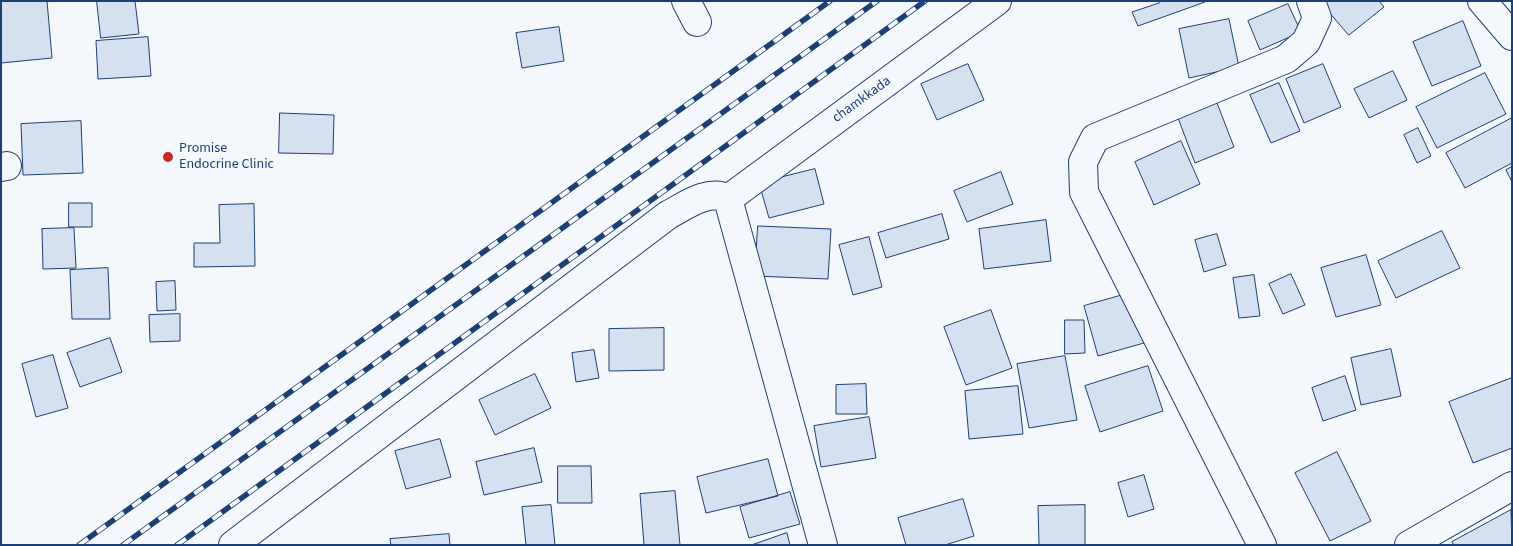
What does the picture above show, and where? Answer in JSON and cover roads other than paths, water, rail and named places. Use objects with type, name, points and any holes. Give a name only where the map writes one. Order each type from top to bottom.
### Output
[{"type":"street","name":"chamkkada","points":[[728,199],[997,1]]},
{"type":"street","points":[[1262,545],[1084,192],[1082,162],[1095,138],[1286,59],[1306,42],[1317,18],[1311,1]]},
{"type":"street","points":[[1488,3],[1512,36]]},
{"type":"street","points":[[233,545],[668,215],[694,200],[714,195],[721,195],[728,199],[823,545]]},
{"type":"street","points":[[1409,545],[1512,486]]},
{"type":"railway","points":[[79,545],[830,1]]},
{"type":"railway","points":[[123,545],[877,1]]},
{"type":"railway","points":[[177,545],[925,1]]},
{"type":"place","name":"Promise Endocrine Clinic","points":[[168,157]]}]
